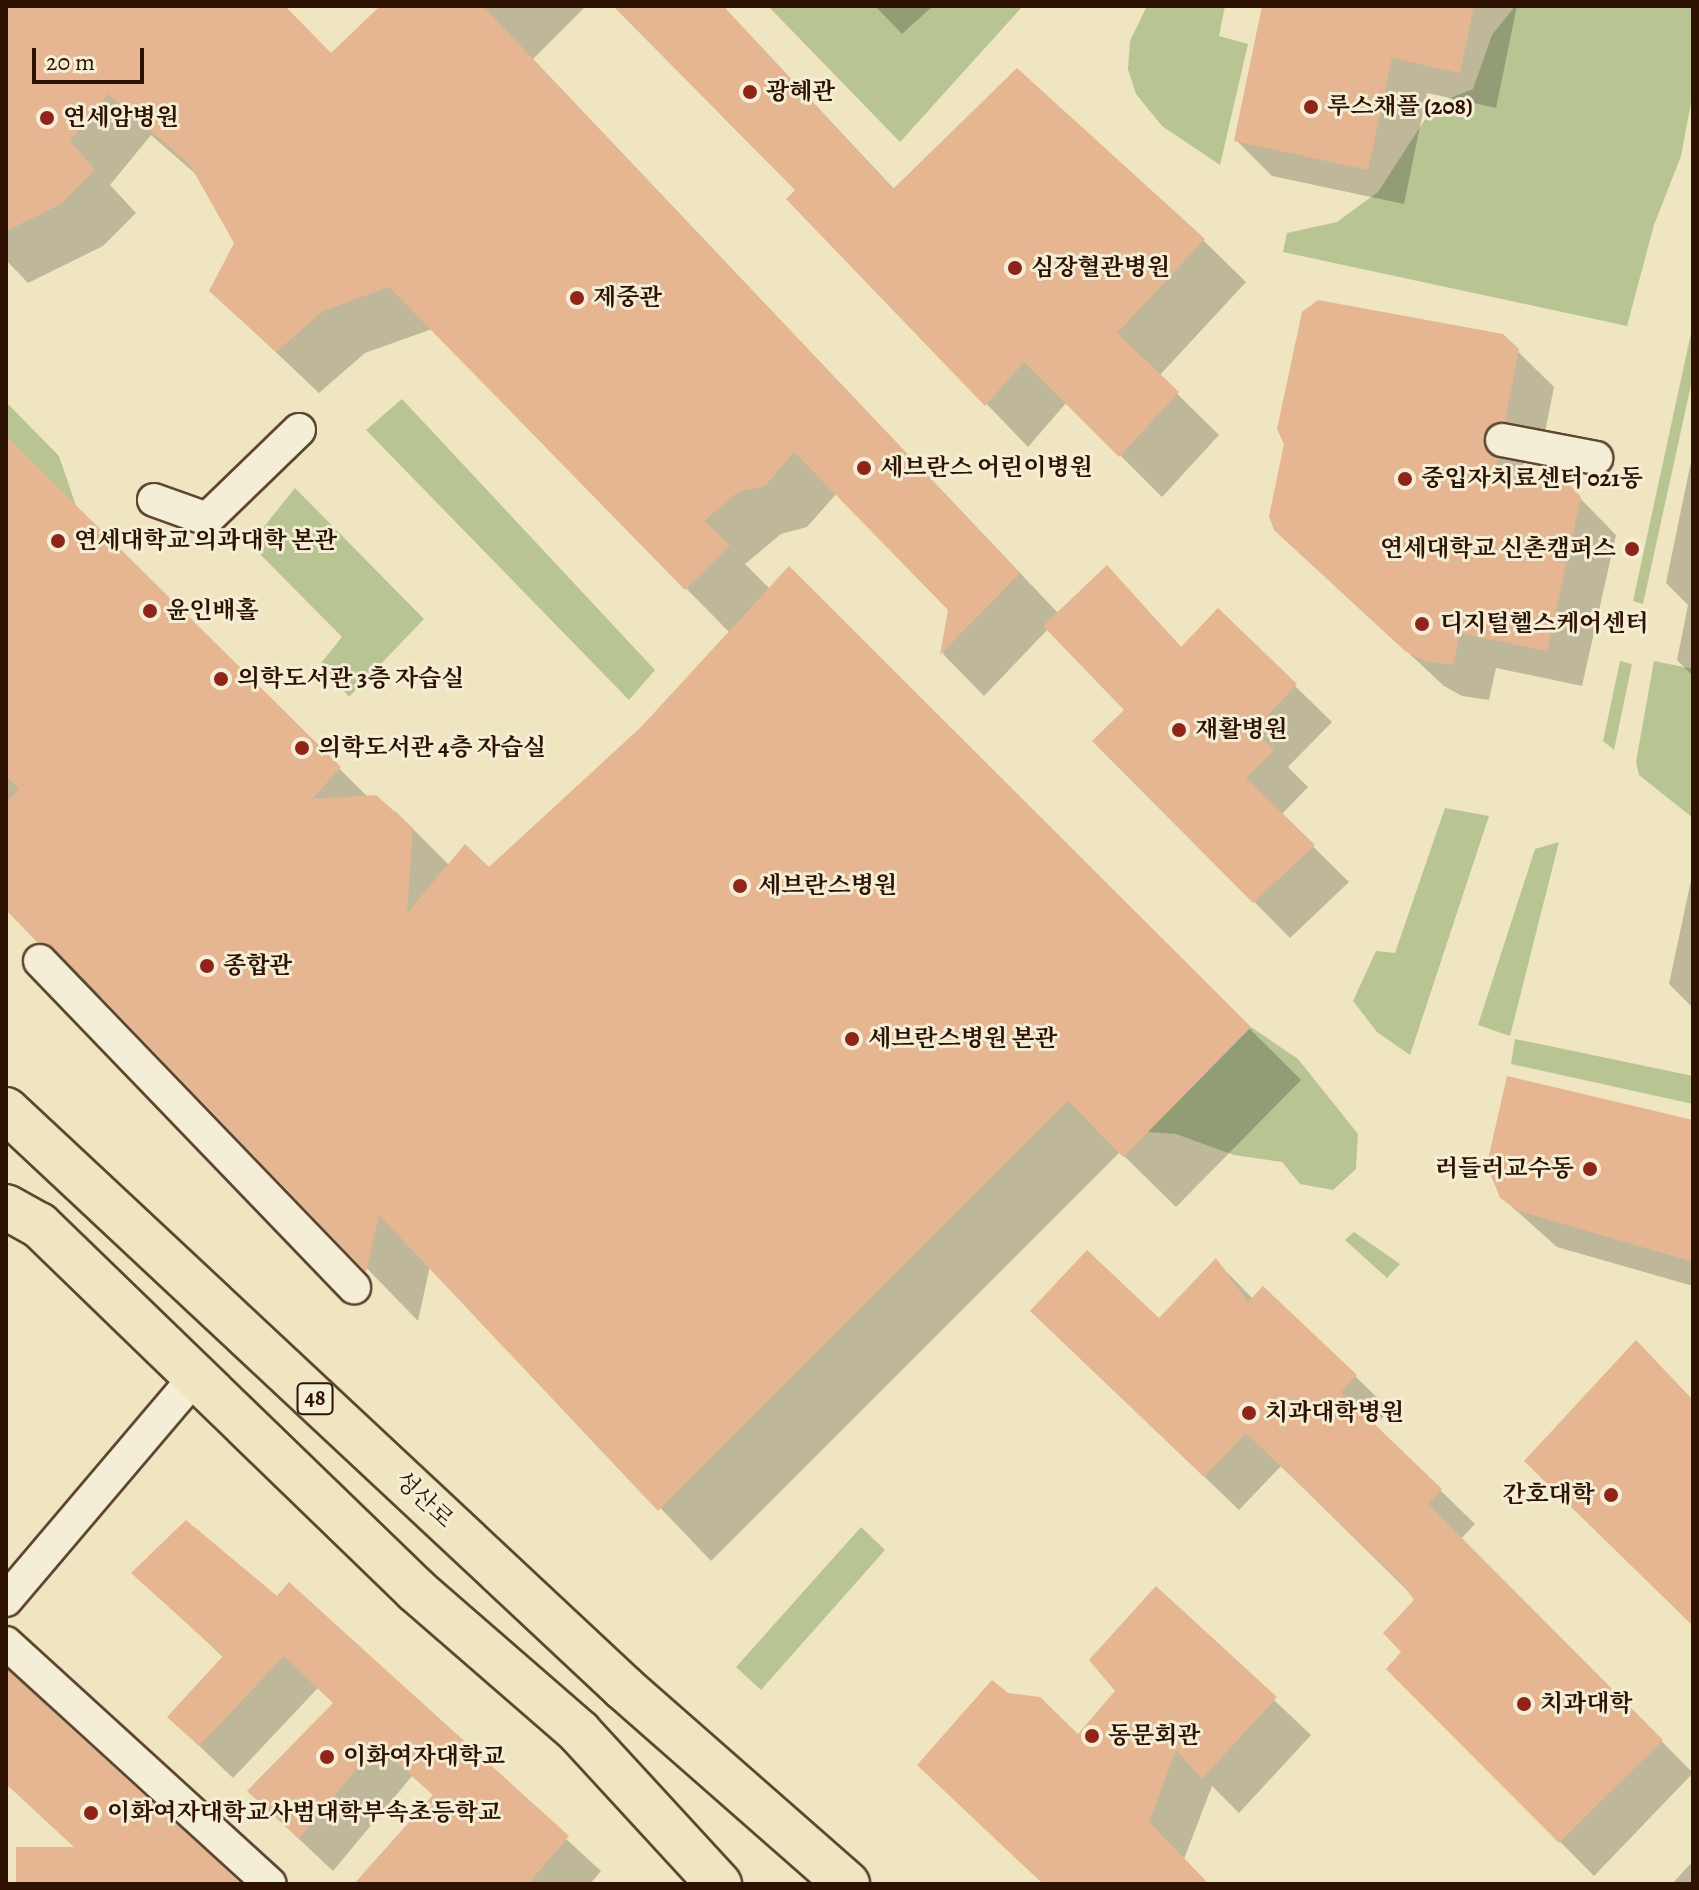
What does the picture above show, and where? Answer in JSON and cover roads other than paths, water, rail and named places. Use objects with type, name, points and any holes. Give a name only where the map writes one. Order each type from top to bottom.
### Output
[{"type":"main road","name":"성산로","points":[[6,1110],[624,1688],[847,1884]]},
{"type":"main road","points":[[6,1207],[39,1225],[417,1591],[579,1732],[719,1884]]},
{"type":"street","points":[[154,500],[207,519],[299,430]]},
{"type":"street","points":[[1502,440],[1596,458]]},
{"type":"street","points":[[40,961],[187,1107],[354,1287]]},
{"type":"street","points":[[6,1600],[196,1376]]},
{"type":"street","points":[[6,1643],[270,1884]]},
{"type":"place","name":"광혜관","points":[[750,92]]},
{"type":"place","name":"루스채플 (208)","points":[[1311,107]]},
{"type":"place","name":"연세암병원","points":[[47,118]]},
{"type":"place","name":"심장혈관병원","points":[[1015,268]]},
{"type":"place","name":"제중관","points":[[577,298]]},
{"type":"place","name":"세브란스 어린이병원","points":[[864,468]]},
{"type":"place","name":"중입자치료센터 021동","points":[[1405,479]]},
{"type":"place","name":"연세대학교 의과대학 본관","points":[[58,541]]},
{"type":"place","name":"연세대학교 신촌캠퍼스","points":[[1632,549]]},
{"type":"place","name":"윤인배홀","points":[[150,611]]},
{"type":"place","name":"디지털헬스케어센터","points":[[1422,624]]},
{"type":"place","name":"의학도서관 3층 자습실","points":[[221,679]]},
{"type":"place","name":"재활병원","points":[[1179,730]]},
{"type":"place","name":"의학도서관 4층 자습실","points":[[302,748]]},
{"type":"place","name":"세브란스병원","points":[[740,886]]},
{"type":"place","name":"종합관","points":[[207,966]]},
{"type":"place","name":"세브란스병원 본관","points":[[852,1039]]},
{"type":"place","name":"러들러교수동","points":[[1590,1169]]},
{"type":"place","name":"치과대학병원","points":[[1249,1413]]},
{"type":"place","name":"간호대학","points":[[1611,1495]]},
{"type":"place","name":"치과대학","points":[[1524,1704]]},
{"type":"place","name":"동문회관","points":[[1092,1736]]},
{"type":"place","name":"이화여자대학교","points":[[327,1757]]},
{"type":"place","name":"이화여자대학교사범대학부속초등학교","points":[[91,1813]]}]
